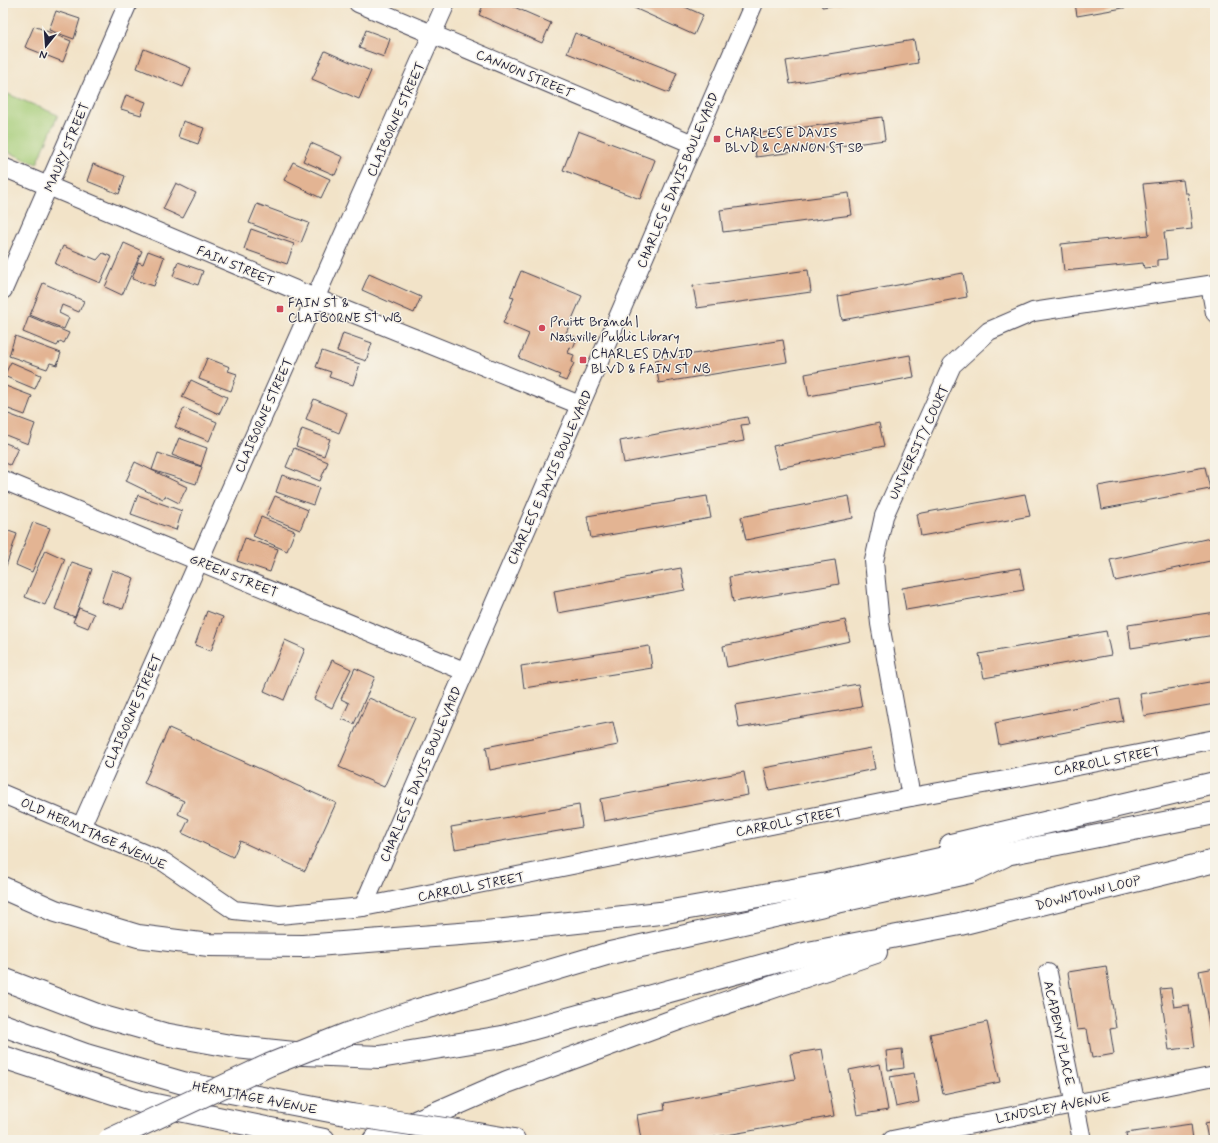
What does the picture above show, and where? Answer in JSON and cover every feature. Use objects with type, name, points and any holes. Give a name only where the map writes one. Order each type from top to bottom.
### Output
[{"type":"main road","points":[[827,884],[867,864],[1215,783]]},
{"type":"main road","points":[[3,888],[55,911],[138,936],[209,945],[303,946],[486,932],[660,913],[827,884],[967,853],[1006,854],[1215,813]]},
{"type":"main road","points":[[110,1140],[269,1065],[347,1034],[418,1010],[610,953],[970,872],[1006,854]]},
{"type":"main road","name":"DOWNTOWN LOOP","points":[[960,924],[1215,861]]},
{"type":"main road","points":[[3,979],[97,1015],[164,1034],[236,1047],[304,1054],[380,1057],[502,1037],[808,953],[960,924]]},
{"type":"main road","points":[[374,1140],[514,1079],[776,985],[960,924]]},
{"type":"main road","name":"HERMITAGE AVENUE","points":[[3,1025],[86,1055],[183,1083],[351,1115],[514,1140]]},
{"type":"main road","points":[[3,1057],[140,1102],[315,1138]]},
{"type":"street","name":"MAURY STREET","points":[[3,290],[128,3]]},
{"type":"street","name":"CANNON STREET","points":[[358,3],[693,144]]},
{"type":"street","name":"CLAIBORNE STREET","points":[[81,827],[446,3]]},
{"type":"street","name":"CHARLES E DAVIS BOULEVARD","points":[[363,907],[754,3]]},
{"type":"street","name":"FAIN STREET","points":[[3,167],[315,298],[580,406]]},
{"type":"street","points":[[1212,284],[1215,313]]},
{"type":"street","name":"UNIVERSITY COURT","points":[[911,797],[880,624],[874,561],[884,516],[952,366],[989,331],[1033,312],[1212,284]]},
{"type":"street","name":"GREEN STREET","points":[[3,480],[464,671]]},
{"type":"street","name":"CARROLL STREET","points":[[363,907],[911,797],[1003,781],[1215,739]]},
{"type":"street","name":"OLD HERMITAGE AVENUE","points":[[3,794],[164,862],[234,910],[279,915],[363,907]]},
{"type":"street","name":"ACADEMY PLACE","points":[[1048,973],[1082,1140]]},
{"type":"street","name":"LINDSLEY AVENUE","points":[[892,1140],[1075,1102],[1215,1076]]},
{"type":"green space","points":[[3,92],[58,115],[37,164],[3,150]]},
{"type":"building","points":[[484,3],[505,3],[551,23],[542,43],[479,15]]},
{"type":"building","points":[[623,3],[676,3],[703,15],[694,35]]},
{"type":"building","points":[[821,3],[843,3],[843,4],[822,7]]},
{"type":"building","points":[[1075,3],[1128,3],[1129,7],[1077,16]]},
{"type":"building","points":[[56,11],[80,19],[74,39],[49,30]]},
{"type":"building","points":[[34,26],[71,41],[63,62],[25,47]]},
{"type":"building","points":[[366,30],[390,39],[384,57],[359,48]]},
{"type":"building","points":[[575,33],[677,73],[669,93],[567,53]]},
{"type":"building","points":[[914,40],[918,63],[790,84],[786,61]]},
{"type":"building","points":[[144,49],[191,68],[183,87],[137,68]]},
{"type":"building","points":[[325,51],[371,71],[359,99],[312,79]]},
{"type":"building","points":[[126,95],[146,102],[141,115],[121,109]]},
{"type":"building","points":[[882,117],[885,140],[756,157],[753,134]]},
{"type":"building","points":[[183,121],[204,128],[198,144],[178,137]]},
{"type":"building","points":[[578,131],[655,160],[640,199],[563,170]]},
{"type":"building","points":[[311,143],[343,157],[335,175],[303,161]]},
{"type":"building","points":[[293,162],[330,179],[321,198],[284,180]]},
{"type":"building","points":[[93,164],[125,176],[119,194],[87,181]]},
{"type":"building","points":[[1183,180],[1185,193],[1188,193],[1192,229],[1164,232],[1167,259],[1157,260],[1157,267],[1144,268],[1143,263],[1064,271],[1061,244],[1149,235],[1143,184]]},
{"type":"building","points":[[176,183],[196,193],[183,218],[163,209]]},
{"type":"building","points":[[849,193],[852,215],[723,232],[720,210]]},
{"type":"building","points":[[257,204],[309,223],[301,243],[249,223]]},
{"type":"building","points":[[251,229],[294,244],[287,264],[244,249]]},
{"type":"building","points":[[124,243],[142,251],[122,295],[105,287]]},
{"type":"building","points":[[63,246],[97,260],[103,253],[112,257],[100,283],[55,264]]},
{"type":"building","points":[[148,251],[164,257],[154,286],[132,279],[138,262],[143,264]]},
{"type":"building","points":[[178,262],[203,271],[198,285],[173,276]]},
{"type":"building","points":[[808,270],[811,292],[697,308],[693,286]]},
{"type":"building","name":"Pruitt Branch | Nashville Public Library","points":[[521,271],[582,296],[566,333],[577,338],[573,348],[570,347],[568,353],[574,355],[572,362],[574,363],[566,381],[558,378],[560,375],[519,358],[529,334],[503,323],[514,298],[510,297]]},
{"type":"building","points":[[963,273],[967,297],[842,320],[838,296]]},
{"type":"building","points":[[369,274],[421,297],[414,313],[362,290]]},
{"type":"building","points":[[43,283],[84,301],[79,312],[62,305],[59,313],[69,318],[64,329],[30,315]]},
{"type":"building","points":[[29,316],[69,333],[64,343],[60,341],[57,346],[23,332]]},
{"type":"building","points":[[343,333],[372,343],[366,361],[337,351]]},
{"type":"building","points":[[15,336],[61,353],[57,365],[50,363],[47,369],[9,356]]},
{"type":"building","points":[[783,340],[787,362],[659,383],[655,360]]},
{"type":"building","points":[[322,351],[360,364],[353,385],[329,377],[331,372],[316,367]]},
{"type":"building","points":[[910,355],[914,377],[809,396],[805,374]]},
{"type":"building","points":[[207,358],[230,367],[228,371],[237,374],[231,391],[199,379]]},
{"type":"building","points":[[11,362],[41,375],[35,389],[4,376]]},
{"type":"building","points":[[191,380],[227,397],[219,414],[182,397]]},
{"type":"building","points":[[3,385],[32,396],[25,415],[3,407]]},
{"type":"building","points":[[314,399],[347,413],[339,433],[306,419]]},
{"type":"building","points":[[184,408],[217,422],[209,441],[175,427]]},
{"type":"building","points":[[3,412],[35,424],[28,444],[3,434]]},
{"type":"building","points":[[747,417],[749,424],[741,425],[744,441],[624,463],[620,441]]},
{"type":"building","points":[[879,423],[884,446],[779,468],[773,446]]},
{"type":"building","points":[[302,429],[330,439],[324,456],[296,446]]},
{"type":"building","points":[[179,438],[207,448],[201,466],[172,455]]},
{"type":"building","points":[[3,442],[18,448],[10,465],[3,462]]},
{"type":"building","points":[[294,448],[328,462],[320,481],[286,467]]},
{"type":"building","points":[[158,453],[202,467],[196,484],[152,470]]},
{"type":"building","points":[[135,462],[187,487],[179,503],[165,496],[163,499],[126,481]]},
{"type":"building","points":[[1205,467],[1210,489],[1102,509],[1098,486]]},
{"type":"building","points":[[282,475],[319,488],[313,505],[276,492]]},
{"type":"building","points":[[1025,494],[1030,516],[921,536],[917,514]]},
{"type":"building","points":[[138,495],[182,511],[176,530],[131,514]]},
{"type":"building","points":[[275,496],[308,510],[300,530],[266,516]]},
{"type":"building","points":[[707,496],[711,518],[591,538],[587,516]]},
{"type":"building","points":[[849,496],[853,518],[746,540],[741,517]]},
{"type":"building","points":[[261,517],[295,531],[287,551],[253,536]]},
{"type":"building","points":[[33,522],[50,528],[32,572],[16,565]]},
{"type":"building","points":[[3,529],[17,534],[6,566],[3,565]]},
{"type":"building","points":[[1215,537],[1215,560],[1115,581],[1110,560]]},
{"type":"building","points":[[245,538],[278,549],[270,572],[237,561]]},
{"type":"building","points":[[45,550],[65,559],[45,605],[25,597]]},
{"type":"building","points":[[835,560],[839,584],[733,602],[729,577]]},
{"type":"building","points":[[72,562],[92,569],[75,617],[55,609]]},
{"type":"building","points":[[681,568],[685,590],[558,613],[554,591]]},
{"type":"building","points":[[1020,568],[1024,590],[906,610],[902,588]]},
{"type":"building","points":[[112,570],[134,578],[123,609],[101,602]]},
{"type":"building","points":[[79,608],[94,614],[88,628],[73,622]]},
{"type":"building","points":[[207,611],[223,617],[211,651],[195,645]]},
{"type":"building","points":[[1215,612],[1215,635],[1131,648],[1128,625]]},
{"type":"building","points":[[845,620],[850,641],[727,667],[723,646]]},
{"type":"building","points":[[1106,631],[1111,655],[984,678],[979,654]]},
{"type":"building","points":[[285,640],[305,649],[284,700],[264,691]]},
{"type":"building","points":[[649,646],[652,668],[524,688],[521,666]]},
{"type":"building","points":[[332,660],[351,669],[332,708],[314,699]]},
{"type":"building","points":[[355,668],[375,677],[354,724],[342,719],[349,703],[341,699]]},
{"type":"building","points":[[1215,681],[1215,704],[1144,716],[1140,694]]},
{"type":"building","points":[[858,684],[862,707],[739,728],[735,705]]},
{"type":"building","points":[[369,698],[415,718],[384,787],[339,767]]},
{"type":"building","points":[[1119,699],[1123,721],[999,745],[995,723]]},
{"type":"building","points":[[613,722],[618,745],[490,770],[486,747]]},
{"type":"building","points":[[169,728],[336,803],[305,871],[240,841],[233,857],[182,833],[189,819],[178,814],[184,801],[144,783]]},
{"type":"building","points":[[871,748],[875,769],[769,790],[764,768]]},
{"type":"building","points":[[744,772],[748,795],[604,821],[600,799]]},
{"type":"building","points":[[579,805],[582,827],[455,849],[451,827]]},
{"type":"building","points":[[1106,966],[1116,1028],[1110,1029],[1114,1054],[1092,1058],[1087,1029],[1077,1030],[1068,972]]},
{"type":"building","points":[[1215,968],[1215,1035],[1211,1036],[1199,971]]},
{"type":"building","points":[[1171,988],[1174,1007],[1189,1005],[1195,1047],[1169,1050],[1160,989]]},
{"type":"building","points":[[987,1022],[1000,1082],[943,1094],[930,1034]]},
{"type":"building","points":[[822,1049],[834,1116],[699,1140],[641,1140],[637,1115],[665,1110],[664,1103],[795,1079],[790,1054]]},
{"type":"building","points":[[902,1049],[904,1068],[888,1070],[886,1051]]},
{"type":"building","points":[[880,1064],[888,1110],[857,1115],[849,1070]]},
{"type":"building","points":[[914,1073],[919,1102],[896,1107],[890,1077]]},
{"type":"building","points":[[1215,1121],[1215,1140],[1208,1140],[1205,1123]]},
{"type":"building","points":[[1191,1124],[1193,1140],[1127,1140],[1126,1133]]},
{"type":"place","name":"CHARLES E DAVIS BLVD & CANNON ST SB","points":[[717,139]]},
{"type":"place","name":"FAIN ST & CLAIBORNE ST WB","points":[[280,309]]},
{"type":"place","name":"Pruitt Branch | Nashville Public Library","points":[[542,328]]},
{"type":"place","name":"CHARLES DAVID BLVD & FAIN ST NB","points":[[583,360]]}]
